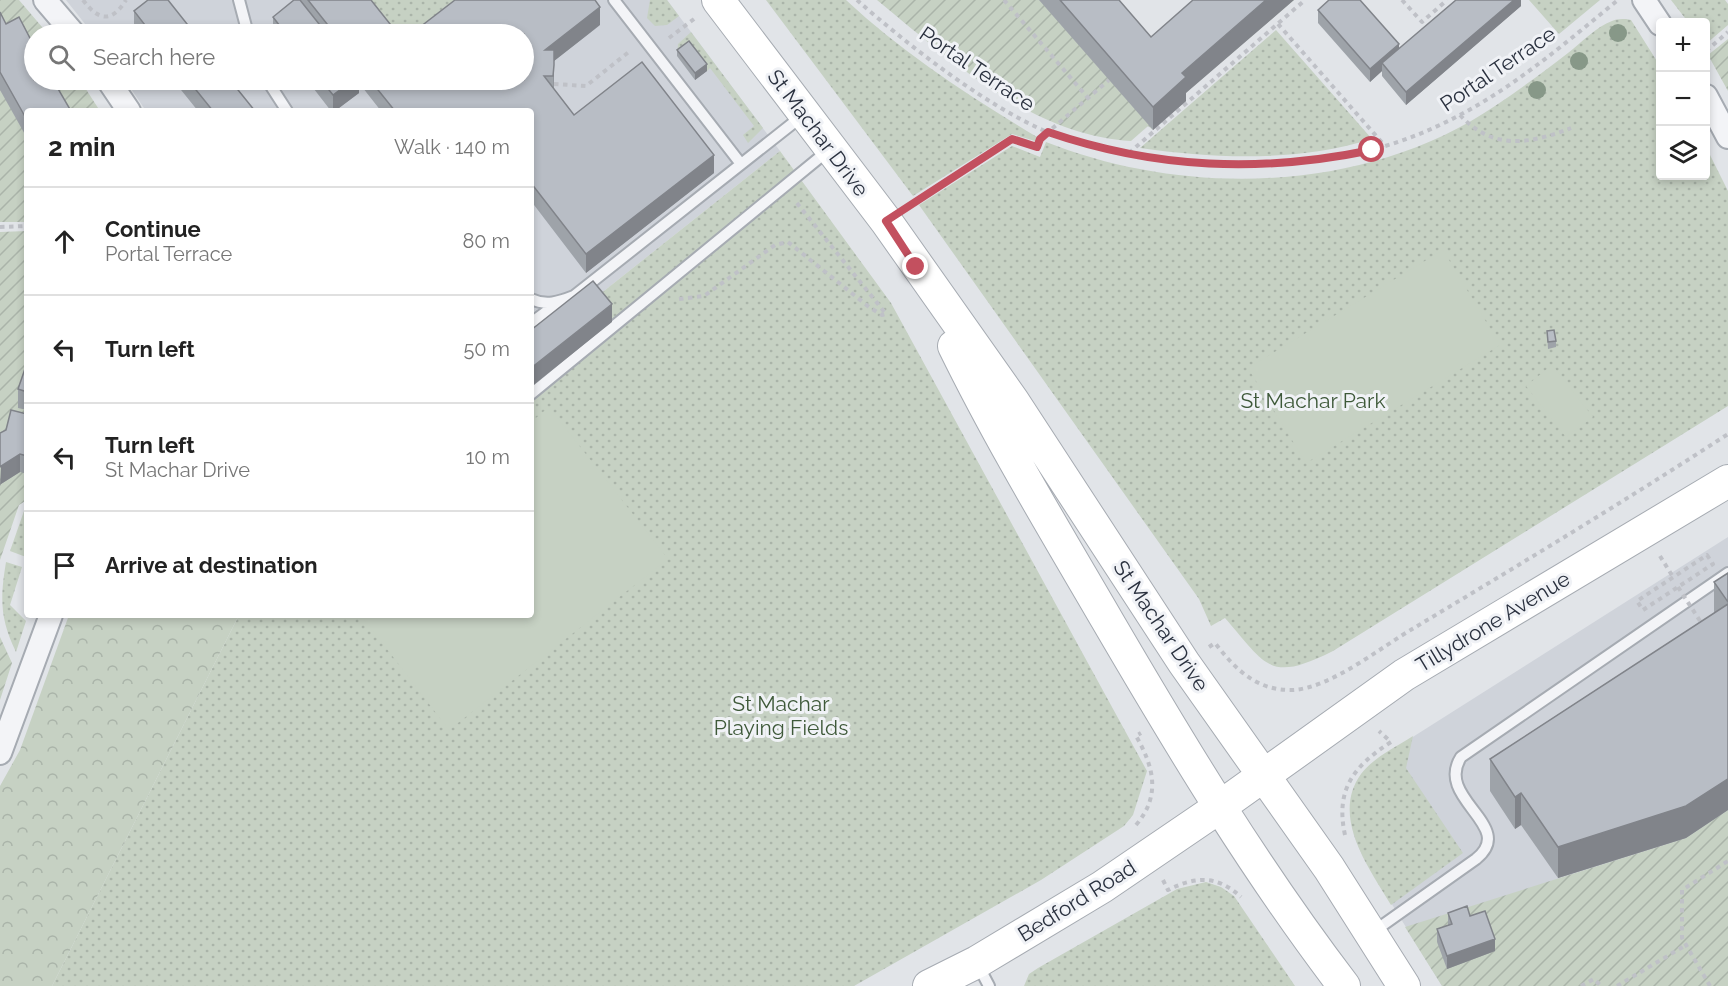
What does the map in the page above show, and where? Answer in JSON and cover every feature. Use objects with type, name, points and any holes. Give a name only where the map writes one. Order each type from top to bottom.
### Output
[{"type":"main road","name":"St Machar Drive","points":[[718,0],[886,221],[916,267],[1012,401],[1184,663],[1264,773],[1404,986]]},
{"type":"main road","name":"St Machar Drive","points":[[916,267],[992,423],[1171,729],[1344,986]]},
{"type":"main road","name":"Tillydrone Avenue","points":[[1221,806],[1264,773],[1404,675],[1728,481]]},
{"type":"main road","name":"Bedford Road","points":[[929,986],[983,974],[1062,913],[1221,806]]},
{"type":"street","points":[[45,0],[65,24]]},
{"type":"street","points":[[1644,0],[1656,18]]},
{"type":"street","points":[[115,90],[127,108]]},
{"type":"street","points":[[1710,103],[1728,137]]},
{"type":"street","points":[[0,753],[50,618]]},
{"type":"lane","points":[[239,0],[245,24]]},
{"type":"lane","points":[[614,0],[741,164]]},
{"type":"lane","points":[[273,90],[285,108]]},
{"type":"lane","points":[[534,321],[558,302],[574,296],[594,282],[804,114]]},
{"type":"lane","points":[[534,392],[830,148]]},
{"type":"lane","points":[[534,300],[540,303],[558,302]]},
{"type":"lane","points":[[1371,934],[1476,859],[1489,843],[1489,834],[1458,789],[1454,777],[1455,766],[1461,757],[1728,573]]},
{"type":"path","points":[[83,0],[96,15],[102,18],[110,16],[126,0]]},
{"type":"path","points":[[554,84],[586,86],[630,51],[653,51],[718,0]]},
{"type":"path","name":"Portal Terrace","points":[[857,0],[973,88],[1048,132],[1090,147],[1216,165],[1276,165],[1320,161],[1386,146],[1460,115],[1544,60],[1618,0]]},
{"type":"path","points":[[1004,0],[1088,98]]},
{"type":"path","points":[[1128,154],[1305,0]]},
{"type":"path","points":[[1405,1],[1422,22],[1447,0]]},
{"type":"path","points":[[1278,24],[1386,146]]},
{"type":"path","points":[[1710,48],[1728,32]]},
{"type":"path","points":[[886,221],[1012,139],[1037,147],[1040,139],[1109,80]]},
{"type":"path","points":[[1460,115],[1484,136],[1508,141],[1550,136],[1571,128]]},
{"type":"path","points":[[645,300],[704,296],[774,245],[788,242],[869,308],[882,315],[886,314],[783,186]]},
{"type":"path","points":[[0,226],[24,226]]},
{"type":"path","points":[[1215,643],[1244,677],[1261,685],[1280,689],[1313,687],[1450,606],[1728,434]]},
{"type":"path","points":[[1642,598],[1702,558]]},
{"type":"path","points":[[1678,587],[1703,625]]},
{"type":"path","points":[[1128,832],[1149,807],[1153,790],[1153,771],[1136,736]]},
{"type":"path","points":[[1346,839],[1342,806],[1350,778],[1366,759],[1391,742]]},
{"type":"path","points":[[1710,986],[1682,938],[1682,890],[1728,861]]},
{"type":"path","points":[[1162,879],[1168,890],[1189,880],[1213,879],[1228,886],[1245,902]]},
{"type":"path","points":[[1617,986],[1686,945]]},
{"type":"path","points":[[1581,986],[1594,979],[1601,986]]},
{"type":"shaded area","points":[[66,0],[667,0],[780,151],[534,347],[534,108],[144,108],[132,90],[534,90],[534,24],[85,24]]},
{"type":"shaded area","points":[[1728,537],[1728,986],[1442,986],[1363,857],[1354,836],[1351,803],[1361,775],[1378,759]]},
{"type":"green space","points":[[0,0],[19,0],[39,24],[24,24],[24,90],[86,90],[98,108],[24,108],[24,222],[0,222]]},
{"type":"green space","points":[[356,0],[478,0],[447,24],[375,24]]},
{"type":"green space","points":[[650,0],[667,0],[679,16],[667,25],[655,26],[647,18]]},
{"type":"green space","points":[[766,0],[846,0],[914,56],[962,90],[1037,137],[1035,141],[1012,134],[913,196]]},
{"type":"green space","points":[[877,0],[1099,0],[1151,60],[1221,0],[1294,0],[1182,96],[1153,130],[1148,126],[1131,141],[1095,136],[1060,125],[1026,110],[963,69]]},
{"type":"green space","points":[[1529,0],[1600,0],[1559,34]]},
{"type":"green space","points":[[1671,0],[1725,0],[1728,4],[1728,25],[1710,41],[1710,18],[1685,18]]},
{"type":"green space","name":"St Machar Park","points":[[1619,19],[1631,20],[1656,60],[1656,180],[1710,180],[1710,155],[1728,191],[1728,406],[1333,651],[1295,666],[1282,667],[1271,664],[1251,648],[1225,618],[1211,626],[1199,599],[919,205],[1012,146],[1040,157],[1046,142],[1101,160],[1158,172],[1217,178],[1276,178],[1334,170],[1391,156],[1445,135],[1495,106],[1589,35]]},
{"type":"green space","points":[[1276,30],[1372,139],[1315,152],[1286,155],[1227,156],[1140,148]]},
{"type":"green space","points":[[691,32],[763,128],[748,143],[743,135],[754,126],[710,68],[707,71],[689,48],[677,56],[678,44]]},
{"type":"green space","points":[[1728,39],[1728,91],[1710,59],[1710,53]]},
{"type":"green space","name":"St Machar Playing Fields","points":[[780,151],[891,303],[1147,771],[1133,815],[1124,826],[1041,880],[854,986],[52,986],[237,618],[534,618],[534,347]]},
{"type":"green space","points":[[24,231],[24,502],[19,505],[0,560],[0,232]]},
{"type":"green space","points":[[1443,250],[1500,345],[1306,463],[1248,368]]},
{"type":"green space","points":[[1552,365],[1593,417],[1566,437],[1526,386]]},
{"type":"green space","points":[[549,407],[668,559],[449,730],[363,618],[534,618],[534,420]]},
{"type":"green space","points":[[24,511],[24,556],[10,551]]},
{"type":"green space","points":[[6,562],[22,567],[10,605],[26,621],[16,652],[4,619],[2,598]]},
{"type":"green space","points":[[68,618],[237,618],[52,986],[0,986],[0,786],[20,750]]},
{"type":"green space","points":[[0,637],[12,663],[0,700]]},
{"type":"green space","points":[[1413,736],[1406,768],[1463,853],[1391,905],[1356,842],[1351,825],[1350,808],[1353,790],[1366,768]]},
{"type":"green space","points":[[1728,810],[1728,986],[1442,986],[1405,927],[1686,838]]},
{"type":"green space","points":[[1206,882],[1221,887],[1234,896],[1295,986],[1024,986],[1029,974],[1038,968],[1177,889]]},
{"type":"building","points":[[148,0],[168,0],[187,24],[144,24],[134,11]]},
{"type":"building","points":[[294,0],[300,0],[319,24],[278,24],[273,17]]},
{"type":"building","points":[[308,0],[371,0],[390,24],[327,24]]},
{"type":"building","points":[[455,0],[595,0],[600,7],[545,50],[554,50],[554,65],[553,76],[544,76],[574,115],[642,62],[714,155],[586,254],[534,187],[534,108],[393,108],[378,90],[534,90],[534,24],[424,24]]},
{"type":"building","points":[[1060,0],[1119,0],[1151,37],[1193,0],[1266,0],[1182,73],[1186,77],[1153,107]]},
{"type":"building","points":[[1329,0],[1360,0],[1399,44],[1370,69],[1318,10]]},
{"type":"building","points":[[1456,0],[1514,0],[1406,92],[1382,63]]},
{"type":"building","points":[[0,12],[6,24],[19,17],[24,27],[24,90],[59,90],[69,108],[24,108],[24,115],[0,72]]},
{"type":"building","points":[[689,41],[707,64],[695,73],[677,50]]},
{"type":"building","points":[[196,90],[238,90],[253,108],[211,108]]},
{"type":"building","points":[[329,90],[340,90],[333,95]]},
{"type":"building","points":[[593,281],[612,304],[534,366],[534,328]]},
{"type":"building","points":[[1554,330],[1556,341],[1548,342],[1547,331]]},
{"type":"building","points":[[24,372],[24,391],[18,389]]},
{"type":"building","points":[[11,410],[24,413],[24,455],[20,454],[0,467],[0,433],[6,430]]},
{"type":"building","points":[[1728,573],[1728,602],[1714,582]]},
{"type":"building","points":[[1728,604],[1728,779],[1686,806],[1558,847],[1521,793],[1515,797],[1490,759]]},
{"type":"building","points":[[1467,906],[1470,916],[1485,911],[1495,939],[1447,956],[1437,929],[1452,924],[1448,913]]},
{"type":"route","points":[[916,267],[886,221],[1012,139],[1037,147],[1040,139],[1048,132],[1090,147],[1150,159],[1216,165],[1276,165],[1320,161],[1372,150]]}]
